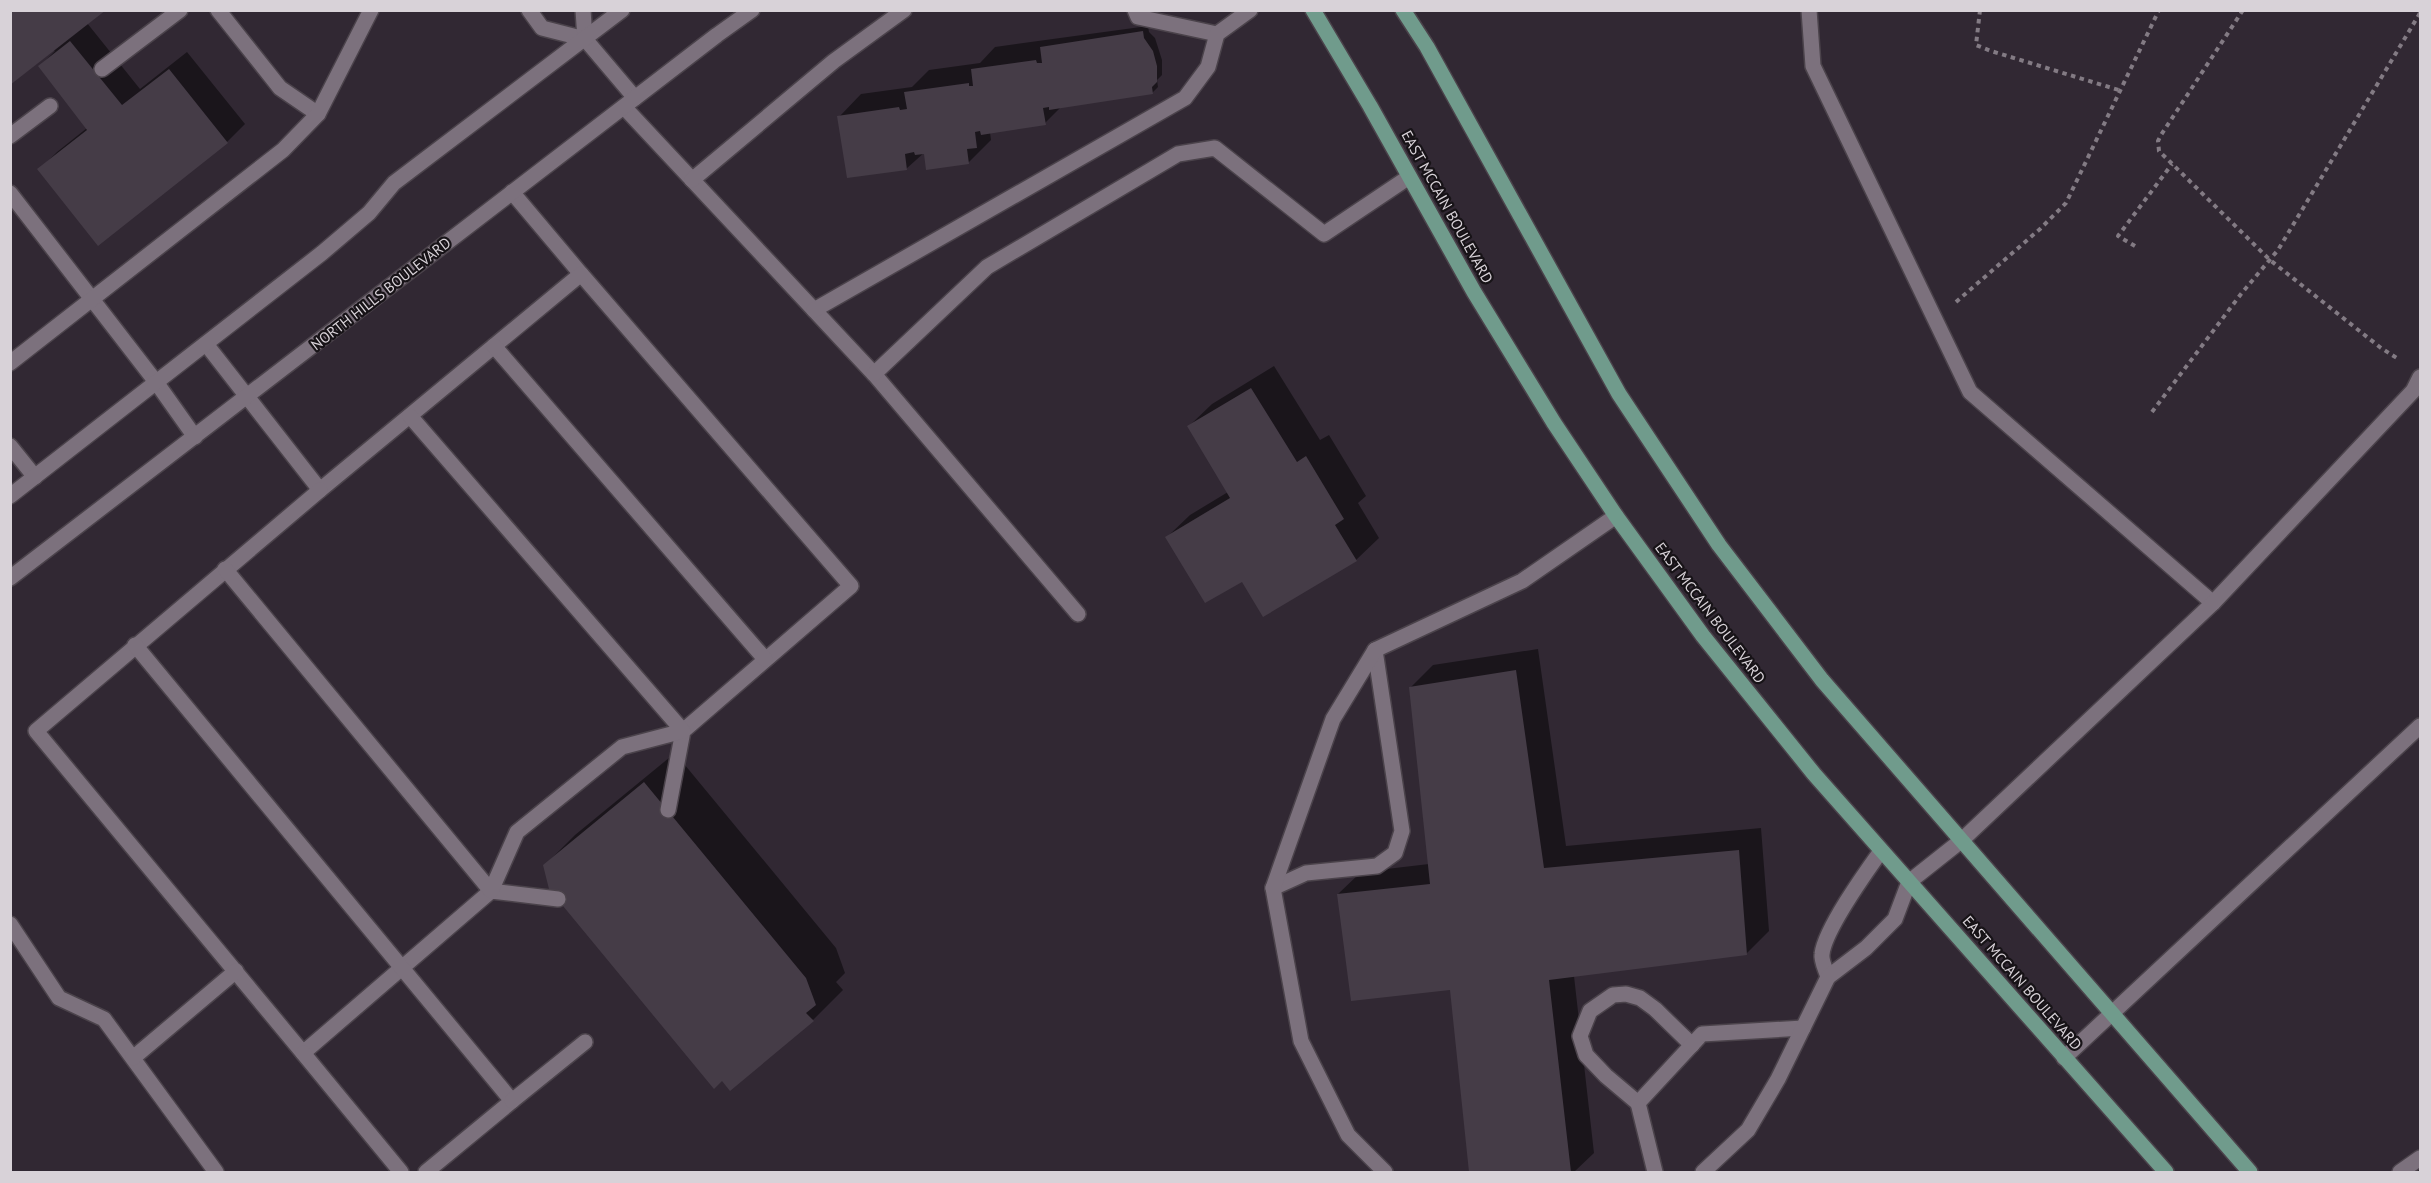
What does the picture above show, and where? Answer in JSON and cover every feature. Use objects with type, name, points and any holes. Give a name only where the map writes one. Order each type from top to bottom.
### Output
[{"type":"main road","name":"EAST MCCAIN BOULEVARD","points":[[1313,10],[1486,312],[1554,423],[1616,516],[1703,636],[1814,774],[2166,1173]]},
{"type":"main road","points":[[1406,11],[1619,394],[1642,432],[1719,545],[1822,680],[2250,1173]]},
{"type":"street","points":[[102,69],[180,10]]},
{"type":"street","points":[[218,10],[280,88],[318,114]]},
{"type":"street","points":[[10,363],[283,150],[318,114],[371,10]]},
{"type":"street","points":[[529,10],[542,28],[585,39]]},
{"type":"street","points":[[583,10],[585,39],[629,102],[692,180],[874,374],[1078,614]]},
{"type":"street","points":[[10,496],[322,253],[369,213],[394,183],[622,10]]},
{"type":"street","name":"NORTH HILLS BOULEVARD","points":[[10,578],[752,10]]},
{"type":"street","points":[[692,180],[834,61],[904,10]]},
{"type":"street","points":[[1135,10],[1138,17],[1217,34]]},
{"type":"street","points":[[814,310],[1185,98],[1209,67],[1217,34],[1250,10]]},
{"type":"street","points":[[1809,10],[1813,66],[1970,392],[2213,603]]},
{"type":"street","points":[[10,136],[50,106]]},
{"type":"street","points":[[874,374],[987,267],[1178,154],[1215,148],[1324,234],[1409,177]]},
{"type":"street","points":[[303,1053],[491,891],[517,832],[622,747],[684,731],[851,586],[512,192]]},
{"type":"street","points":[[10,193],[156,382],[195,437]]},
{"type":"street","points":[[401,1173],[36,731],[225,569],[581,274]]},
{"type":"street","points":[[206,344],[320,490]]},
{"type":"street","points":[[494,346],[765,659]]},
{"type":"street","points":[[1703,1173],[1748,1130],[1778,1079],[1828,977],[1866,948],[1895,919],[1909,882],[1962,840],[2213,603],[2413,391],[2421,377]]},
{"type":"street","points":[[410,416],[684,731]]},
{"type":"street","points":[[10,446],[34,477]]},
{"type":"street","points":[[1385,1173],[1348,1135],[1301,1041],[1273,888],[1333,719],[1375,650],[1522,581],[1616,516]]},
{"type":"street","points":[[225,569],[491,891],[558,900]]},
{"type":"street","points":[[135,645],[512,1101]]},
{"type":"street","points":[[1273,888],[1306,873],[1377,866],[1395,853],[1402,831],[1375,650]]},
{"type":"street","points":[[2064,1058],[2421,726]]},
{"type":"street","points":[[668,810],[684,731]]},
{"type":"street","points":[[1828,977],[1822,955],[1834,922],[1860,879],[1881,851]]},
{"type":"street","points":[[10,924],[59,998],[104,1018],[216,1173]]},
{"type":"street","points":[[133,1058],[236,971]]},
{"type":"street","points":[[1655,1173],[1638,1103],[1606,1076],[1586,1054],[1580,1036],[1590,1011],[1613,995],[1626,994],[1640,998],[1692,1045]]},
{"type":"street","points":[[1638,1103],[1702,1034],[1803,1028]]},
{"type":"street","points":[[426,1173],[585,1042]]},
{"type":"street","points":[[2400,1173],[2421,1158]]},
{"type":"path","points":[[1980,10],[1976,45],[2122,90]]},
{"type":"path","points":[[1934,318],[1970,292],[2066,203],[2159,10]]},
{"type":"path","points":[[2243,10],[2158,141],[2159,151],[2270,260],[2381,348],[2401,360]]},
{"type":"path","points":[[2152,412],[2241,294],[2270,260],[2421,13]]},
{"type":"path","points":[[2134,246],[2118,236],[2172,164]]},
{"type":"building","points":[[10,10],[106,10],[10,85]]},
{"type":"building","points":[[1143,31],[1144,38],[1153,51],[1157,66],[1157,82],[1152,87],[1153,94],[1049,110],[1049,107],[1043,108],[1046,125],[981,135],[980,131],[975,132],[977,148],[967,149],[969,164],[926,170],[924,154],[915,155],[914,152],[905,154],[907,170],[847,178],[837,116],[899,107],[900,110],[907,109],[904,92],[969,83],[969,86],[973,86],[971,69],[1036,60],[1037,63],[1042,63],[1040,47]]},
{"type":"building","points":[[70,41],[122,105],[169,69],[228,143],[98,246],[37,169],[87,130],[38,66]]},
{"type":"building","points":[[1251,388],[1297,462],[1306,456],[1344,519],[1335,525],[1357,561],[1263,617],[1242,582],[1205,603],[1165,537],[1230,498],[1187,426]]},
{"type":"building","points":[[1516,670],[1544,868],[1739,850],[1747,955],[1549,980],[1571,1172],[1469,1172],[1450,990],[1351,1001],[1337,894],[1430,884],[1409,687]]},
{"type":"building","points":[[644,782],[806,978],[816,1005],[806,1013],[814,1021],[730,1091],[722,1081],[714,1089],[549,889],[543,865]]}]
